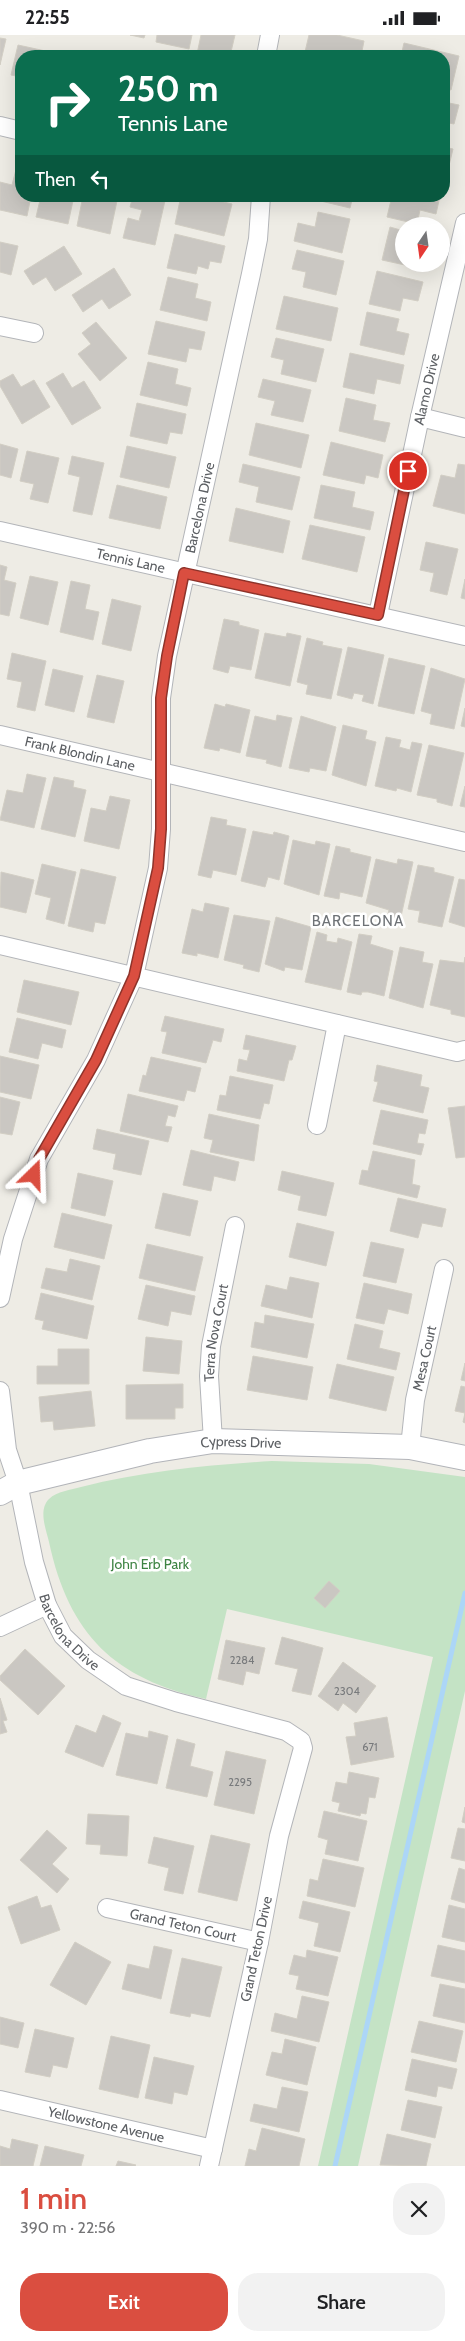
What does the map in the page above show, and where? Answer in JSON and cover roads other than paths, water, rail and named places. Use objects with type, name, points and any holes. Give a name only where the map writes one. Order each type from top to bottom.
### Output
[{"type":"street","points":[[267,50],[270,35]]},
{"type":"street","points":[[0,126],[15,130]]},
{"type":"street","name":"Barcelona Drive","points":[[0,1298],[13,1239],[39,1159],[96,1060],[134,976],[158,868],[162,773],[161,698],[167,656],[252,274],[258,239],[261,202]]},
{"type":"street","name":"Alamo Drive","points":[[378,615],[420,417],[465,225]]},
{"type":"street","points":[[0,326],[34,333]]},
{"type":"street","points":[[420,417],[465,428]]},
{"type":"street","name":"Tennis Lane","points":[[0,531],[465,636]]},
{"type":"street","name":"Frank Blondin Lane","points":[[0,735],[465,842]]},
{"type":"street","points":[[0,945],[457,1051],[465,1049]]},
{"type":"street","points":[[317,1125],[337,1024]]},
{"type":"street","name":"Terra Nova Court","points":[[213,1441],[208,1376],[211,1346],[236,1226]]},
{"type":"street","name":"Mesa Court","points":[[410,1447],[415,1400],[444,1269]]},
{"type":"street","name":"Barcelona Drive","points":[[0,1391],[7,1450],[6,1486],[34,1562],[47,1605],[63,1636],[88,1660],[126,1686],[295,1735]]},
{"type":"street","name":"Cypress Drive","points":[[6,1486],[150,1451],[213,1441],[410,1447],[465,1458]]},
{"type":"street","points":[[0,1627],[47,1605]]},
{"type":"street","name":"Grand Teton Drive","points":[[211,2158],[259,1941],[279,1836],[302,1758],[303,1748],[301,1741],[295,1735]]},
{"type":"street","name":"Grand Teton Court","points":[[107,1908],[259,1941]]},
{"type":"street","name":"Yellowstone Avenue","points":[[0,2100],[211,2158]]},
{"type":"waterway","points":[[335,2166],[465,1593]]},
{"type":"district","name":"BARCELONA","points":[[358,921]]},
{"type":"park label","name":"John Erb Park","points":[[150,1564]]}]
